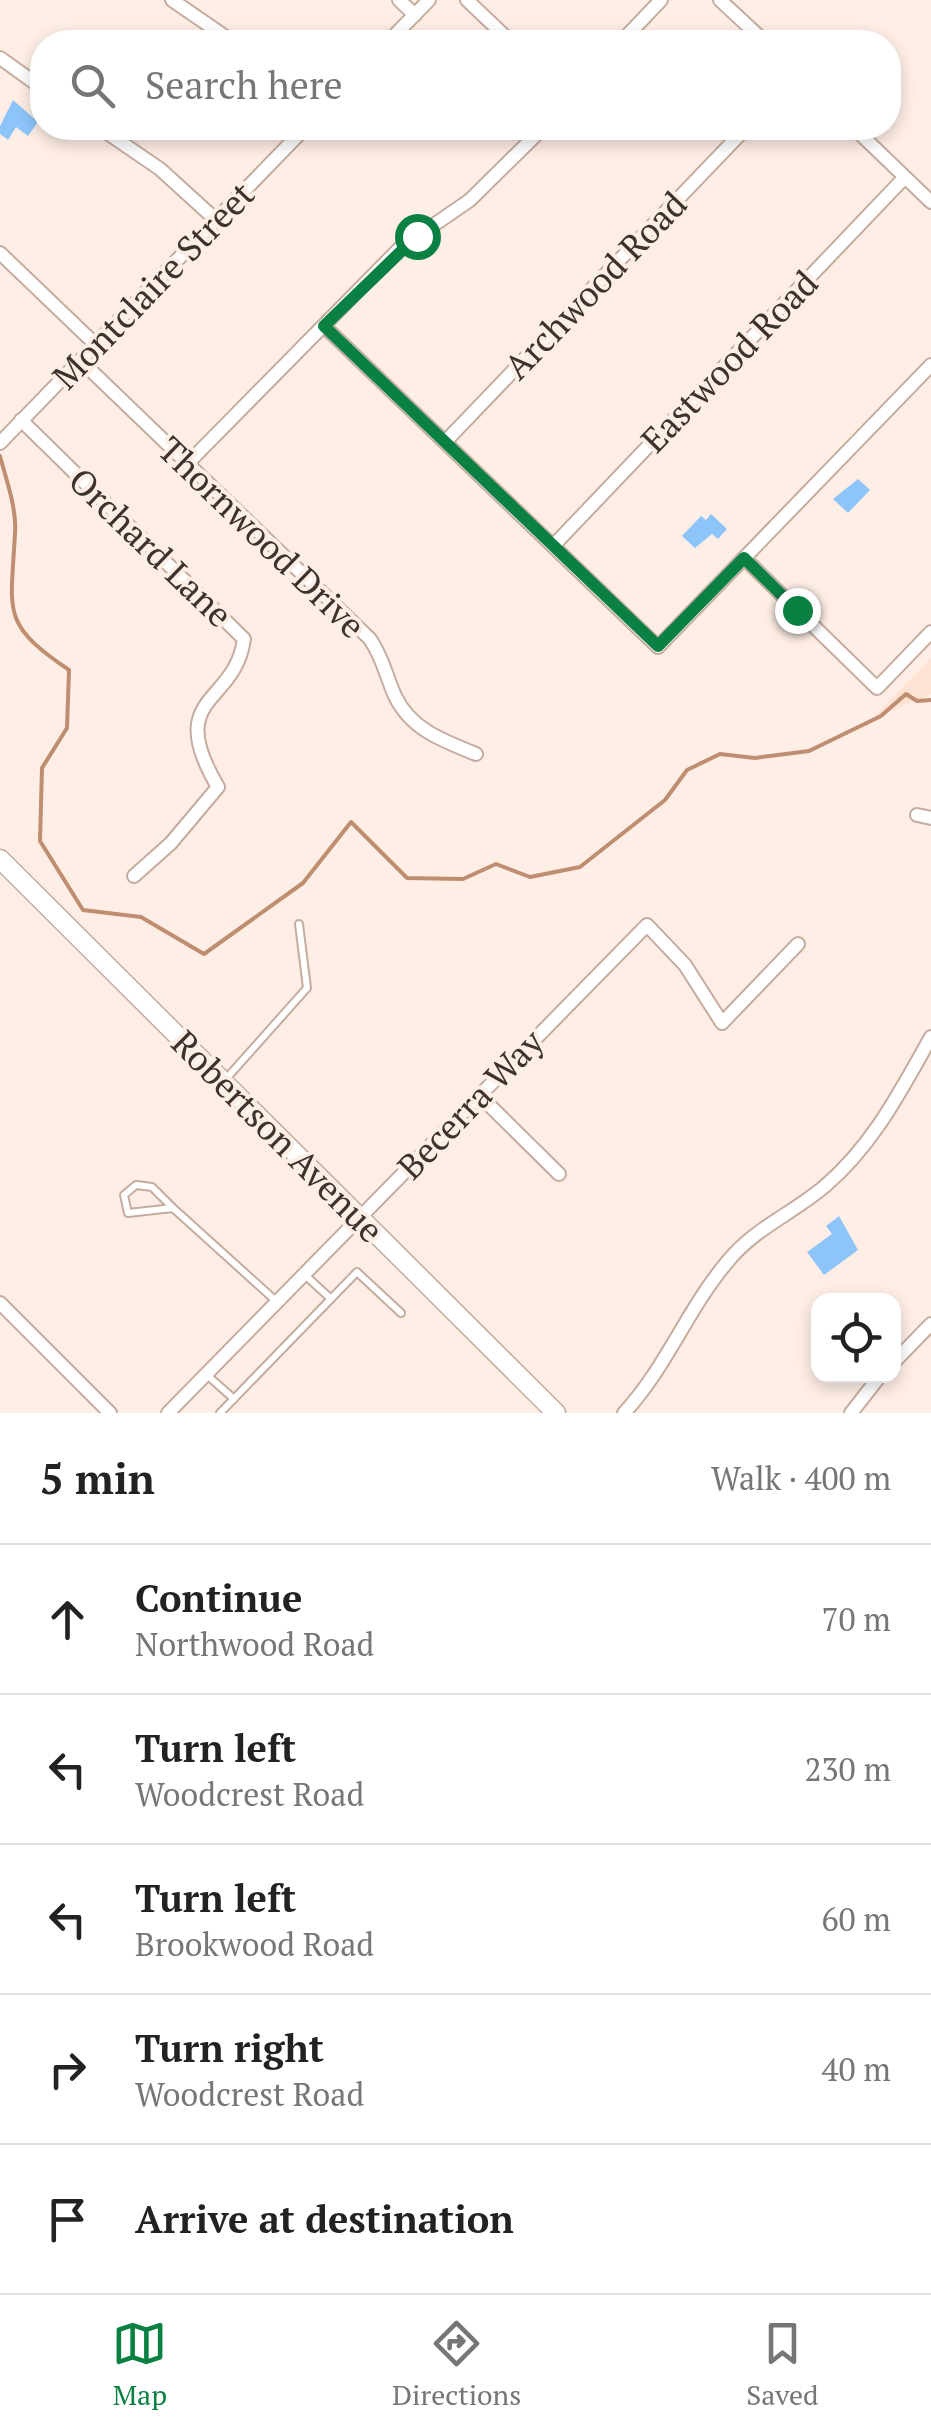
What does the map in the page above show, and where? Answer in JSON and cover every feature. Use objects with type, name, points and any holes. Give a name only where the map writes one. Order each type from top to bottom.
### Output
[{"type":"street","points":[[172,0],[216,30]]},
{"type":"street","points":[[399,0],[415,15]]},
{"type":"street","points":[[400,30],[429,0]]},
{"type":"street","points":[[467,0],[499,30]]},
{"type":"street","points":[[633,30],[660,0]]},
{"type":"street","points":[[720,0],[752,30]]},
{"type":"street","points":[[0,58],[30,79]]},
{"type":"street","points":[[118,140],[160,169],[216,220]]},
{"type":"street","name":"Montclaire Street","points":[[0,442],[293,140]]},
{"type":"street","points":[[186,464],[400,249],[470,200],[531,140]]},
{"type":"street","name":"Archwood Road","points":[[445,442],[734,140]]},
{"type":"street","points":[[867,140],[931,202]]},
{"type":"street","name":"Eastwood Road","points":[[553,546],[905,176]]},
{"type":"street","points":[[0,253],[96,344]]},
{"type":"street","points":[[324,326],[658,646],[931,365]]},
{"type":"street","name":"Thornwood Drive","points":[[80,360],[370,639],[386,665],[400,703],[418,726],[476,754]]},
{"type":"street","name":"Orchard Lane","points":[[21,420],[244,639],[242,654],[204,702],[201,716],[198,752],[218,787],[171,843],[134,876]]},
{"type":"street","points":[[744,558],[876,688],[931,632]]},
{"type":"street","name":"Robertson Avenue","points":[[0,859],[556,1413]]},
{"type":"street","name":"Becerra Way","points":[[168,1413],[646,924],[686,964],[722,1023],[798,944]]},
{"type":"street","points":[[624,1413],[645,1389],[725,1264],[746,1240],[823,1188],[852,1160],[902,1092],[930,1042]]},
{"type":"street","points":[[480,1095],[559,1174]]},
{"type":"street","points":[[0,1303],[110,1413]]},
{"type":"street","points":[[901,1355],[931,1324]]},
{"type":"street","points":[[852,1413],[875,1383]]},
{"type":"lane","points":[[224,1082],[307,988],[299,924]]},
{"type":"lane","points":[[173,1208],[128,1213],[124,1195],[136,1184],[152,1187],[277,1302]]},
{"type":"lane","points":[[220,1413],[357,1272],[401,1314]]},
{"type":"lane","points":[[304,1274],[331,1300]]},
{"type":"lane","points":[[206,1374],[234,1399]]},
{"type":"shaded area","points":[[931,658],[931,694],[872,719]]},
{"type":"building","points":[[13,100],[30,115],[28,136],[16,127],[8,140],[0,134]]},
{"type":"building","points":[[858,479],[870,490],[848,513],[833,499]]},
{"type":"building","points":[[711,514],[727,529],[718,539],[712,534],[695,548],[682,536],[701,516],[706,520]]},
{"type":"building","points":[[839,1216],[858,1250],[824,1275],[807,1252],[832,1234],[826,1226]]},
{"type":"waterway","points":[[0,456],[14,514],[15,614],[31,640],[69,670],[67,728],[42,768],[40,841],[83,910],[141,917],[204,954],[303,883],[351,822],[407,878],[463,879],[496,864],[530,877],[580,867],[665,800],[687,770],[720,754],[755,758],[809,751],[881,716],[906,694],[917,701],[931,700]]},
{"type":"route","points":[[417,236],[324,326],[658,646],[744,558],[797,610]]}]
